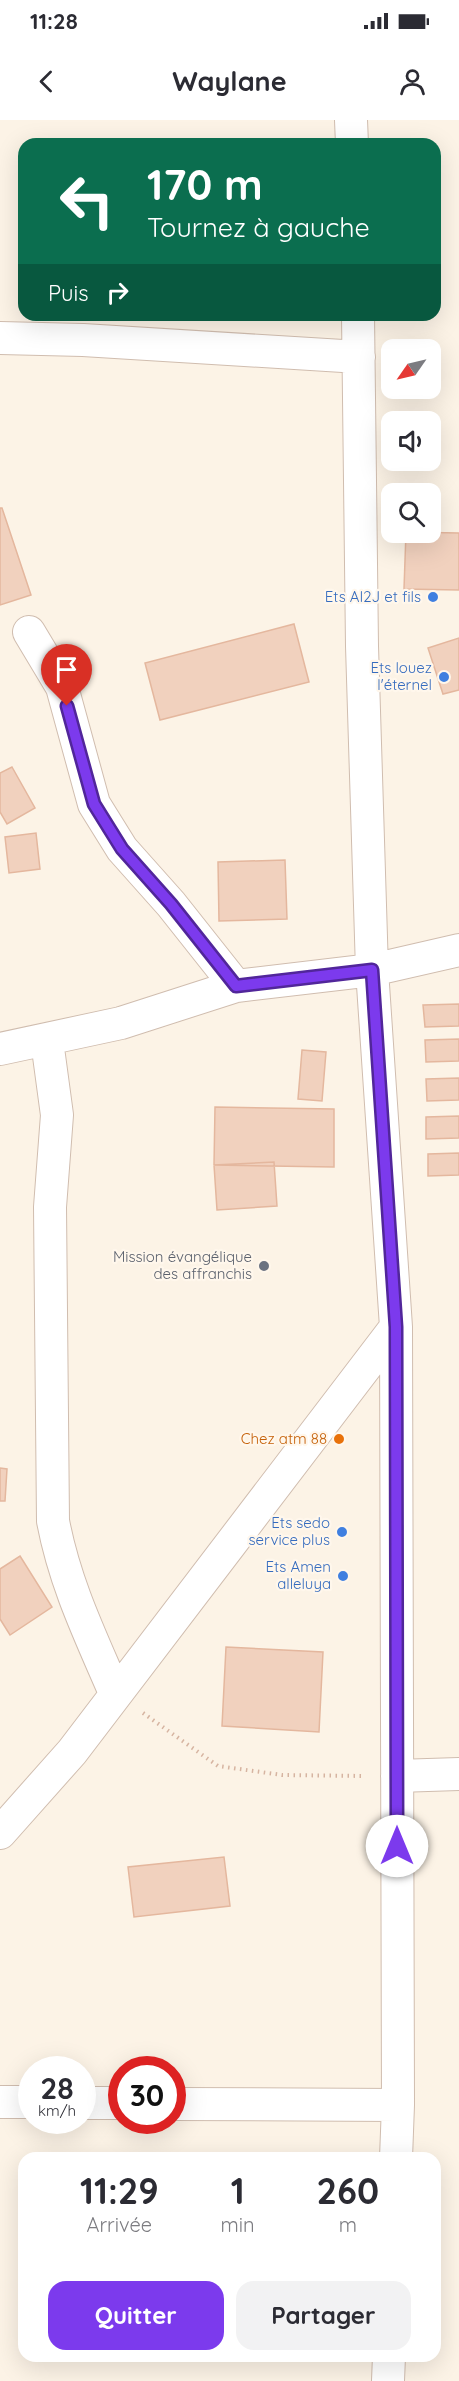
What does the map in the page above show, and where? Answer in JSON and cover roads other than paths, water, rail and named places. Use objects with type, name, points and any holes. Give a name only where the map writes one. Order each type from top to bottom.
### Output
[{"type":"street","points":[[351,120],[352,138]]},
{"type":"street","points":[[358,321],[362,646],[372,970],[396,1327],[396,2152]]},
{"type":"street","points":[[0,338],[83,340],[359,357]]},
{"type":"street","points":[[29,632],[62,687],[94,804],[122,849],[171,904],[236,986]]},
{"type":"street","points":[[0,1049],[47,1041],[121,1023],[236,986],[372,970],[459,950]]},
{"type":"street","points":[[47,1041],[57,1115],[50,1207],[53,1521],[61,1559],[76,1601],[116,1693]]},
{"type":"street","points":[[0,1833],[58,1769],[396,1327]]},
{"type":"street","points":[[397,1776],[459,1774]]},
{"type":"street","points":[[0,2102],[18,2102]]},
{"type":"street","points":[[186,2104],[398,2105]]},
{"type":"street","points":[[388,2381],[389,2362]]},
{"type":"place","name":"Ets AI2J et fils","points":[[433,597]]},
{"type":"place","name":"Ets louez l'éternel","points":[[444,677]]},
{"type":"place","name":"Mission évangélique des affranchis","points":[[264,1266]]},
{"type":"place","name":"Chez atm 88","points":[[339,1439]]},
{"type":"place","name":"Ets sedo service plus","points":[[342,1532]]},
{"type":"place","name":"Ets Amen alleluya","points":[[343,1576]]}]
